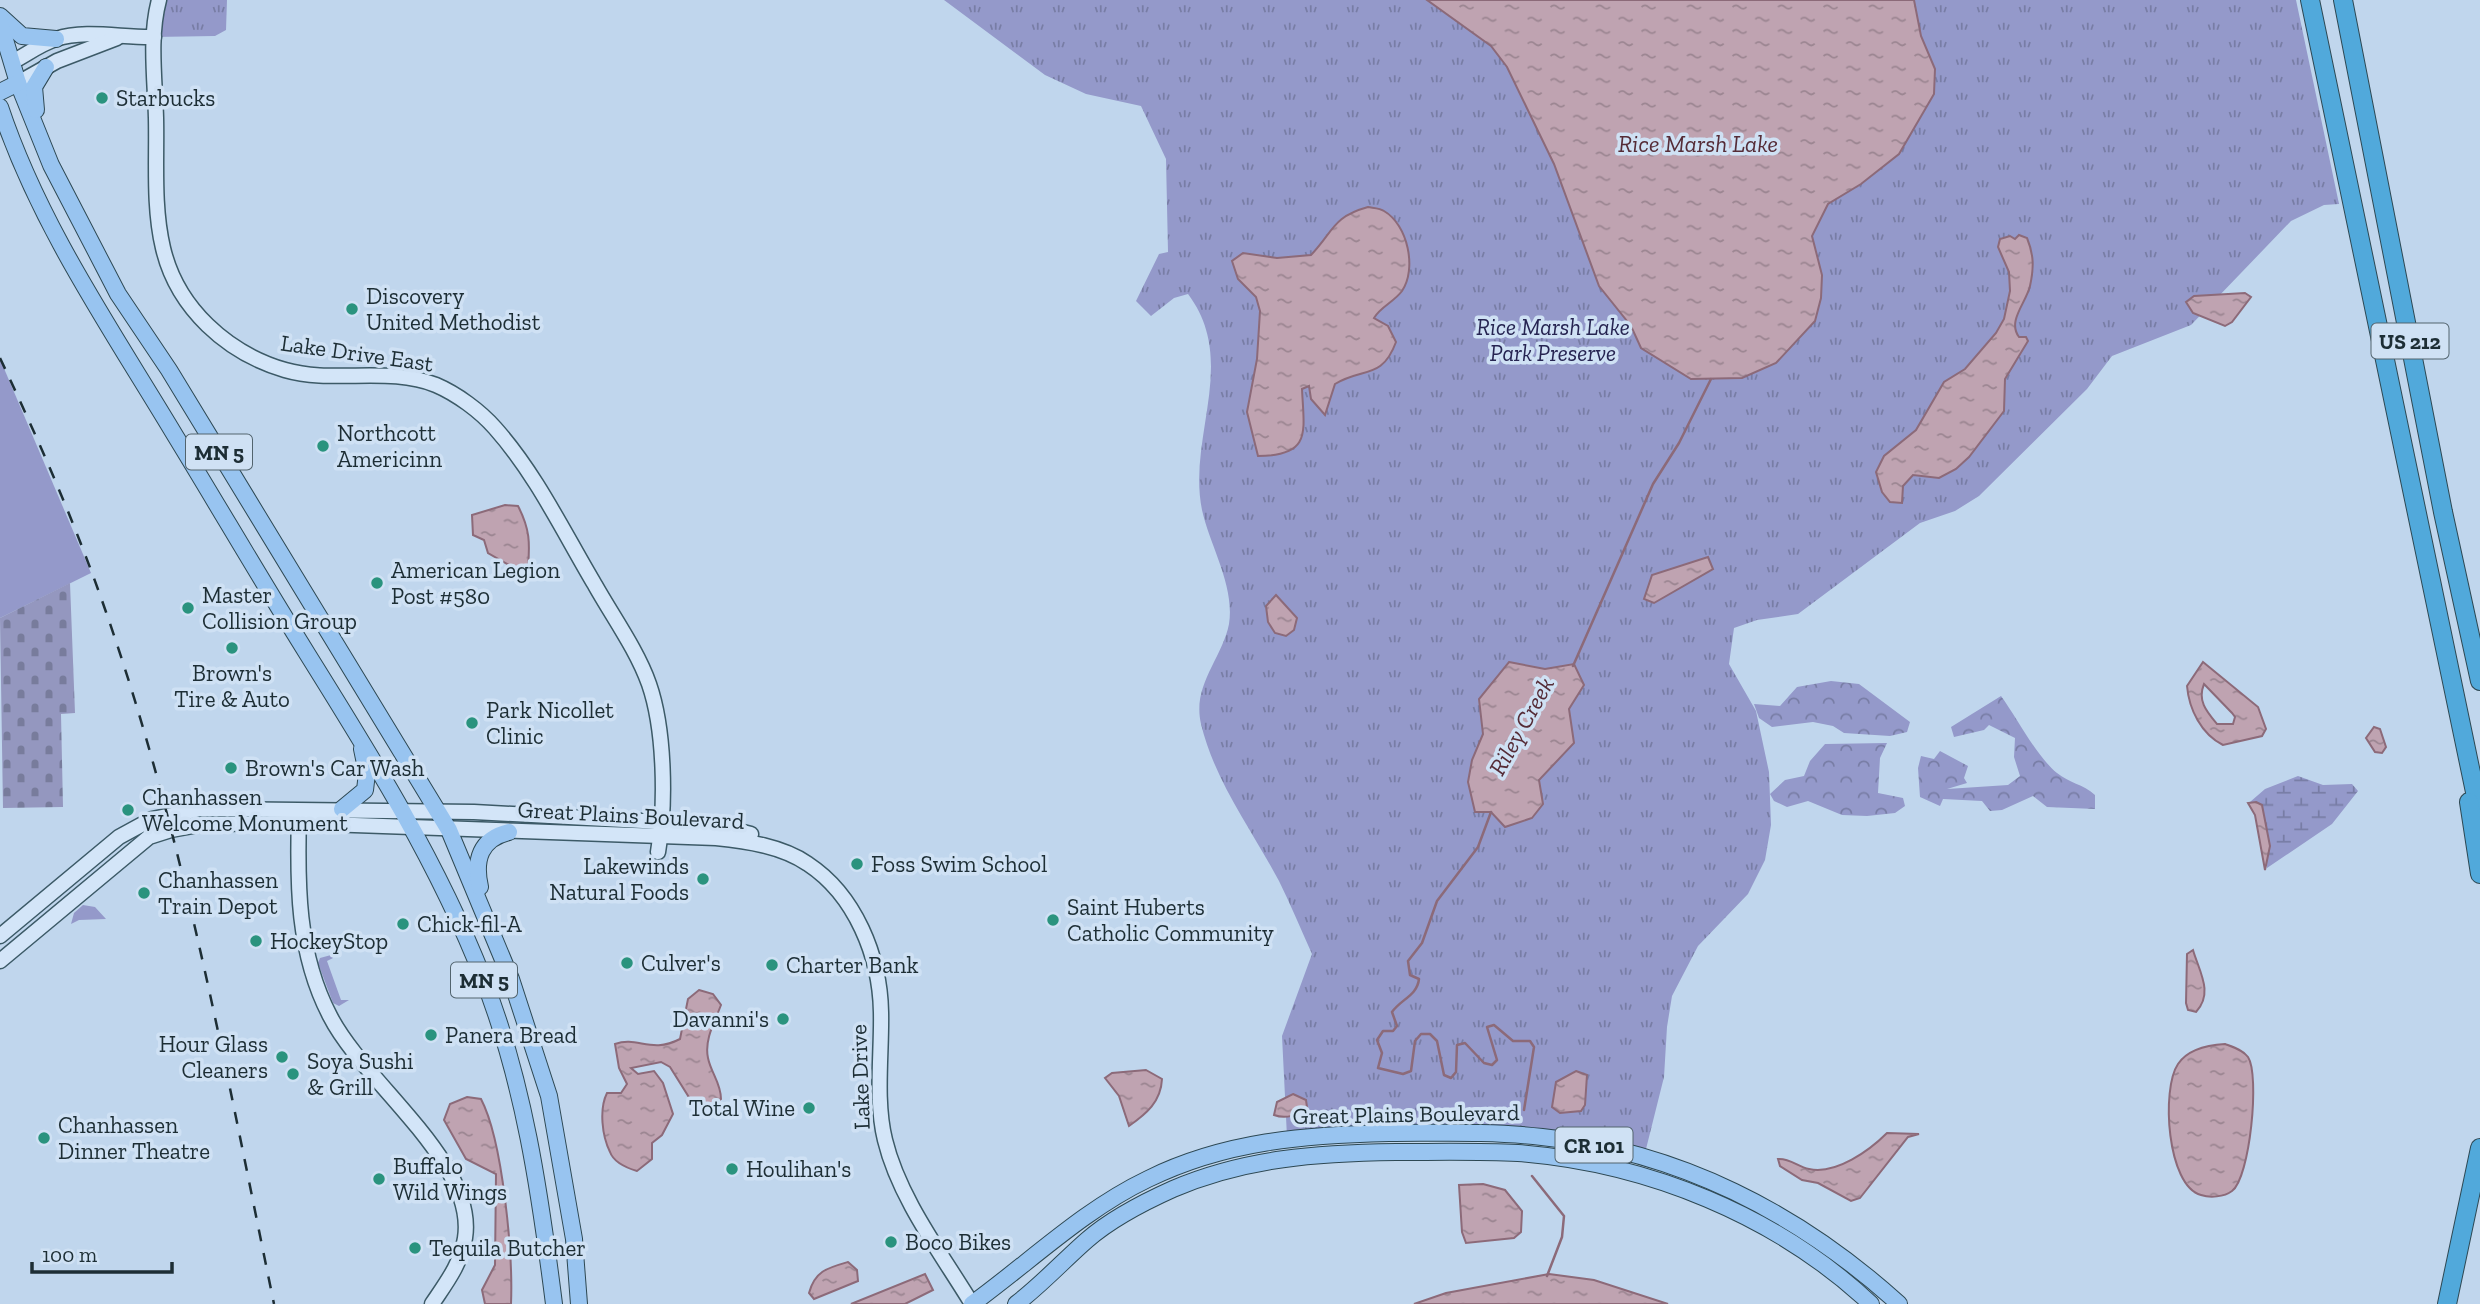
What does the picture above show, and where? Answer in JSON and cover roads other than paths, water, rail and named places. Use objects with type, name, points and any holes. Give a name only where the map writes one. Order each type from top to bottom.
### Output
[{"type":"highway","name":"US 212","points":[[2310,0],[2480,816]]},
{"type":"highway","name":"US 212","points":[[2343,0],[2443,512],[2480,678]]},
{"type":"highway","points":[[2464,739],[2466,786],[2480,874]]},
{"type":"highway","points":[[2447,1304],[2480,1148]]},
{"type":"main road","points":[[0,16],[22,36],[56,39]]},
{"type":"main road","name":"MN 5","points":[[0,23],[6,66],[18,83],[68,201],[118,294],[169,370],[449,830],[486,914],[549,1096],[574,1239],[579,1303]]},
{"type":"main road","points":[[42,144],[34,87],[46,67]]},
{"type":"main road","points":[[0,92],[18,83]]},
{"type":"main road","name":"MN 5","points":[[0,107],[51,226],[86,292],[353,724],[413,827],[483,978],[517,1083],[542,1205],[554,1304]]},
{"type":"main road","points":[[0,130],[14,144]]},
{"type":"main road","points":[[342,809],[363,793],[368,777],[353,724]]},
{"type":"main road","points":[[486,914],[478,879],[478,858],[486,842],[509,832]]},
{"type":"main road","name":"Great Plains Boulevard","points":[[972,1304],[1115,1197],[1173,1168],[1247,1144],[1310,1136],[1457,1132],[1544,1137],[1620,1150],[1735,1190],[1802,1226],[1858,1267],[1899,1304]]},
{"type":"main road","name":"Great Plains Boulevard","points":[[1016,1304],[1089,1238],[1146,1203],[1211,1175],[1251,1164],[1326,1153],[1456,1152],[1559,1158],[1622,1170],[1676,1186],[1749,1217],[1813,1256],[1871,1304]]},
{"type":"main road","points":[[548,1304],[549,1268]]},
{"type":"street","name":"Lake Drive East","points":[[159,0],[154,37],[158,207],[163,249],[179,287],[195,313],[226,342],[247,356],[287,371],[387,377],[435,384],[461,399],[494,427],[520,460],[563,530],[649,683],[660,746],[658,852]]},
{"type":"street","points":[[6,66],[56,39],[92,34],[117,38],[154,37]]},
{"type":"street","points":[[18,83],[46,67],[117,38]]},
{"type":"street","name":"Great Plains Boulevard","points":[[0,936],[119,837],[152,819],[201,809],[449,830],[509,832],[727,828],[758,835],[779,844],[795,857]]},
{"type":"street","name":"Great Plains Boulevard","points":[[0,961],[149,837],[204,824],[298,816],[342,809],[439,811],[660,829]]},
{"type":"street","points":[[298,816],[298,875],[302,928],[313,976],[322,999],[330,1017],[367,1072],[434,1148],[456,1182],[462,1200],[466,1236],[461,1256],[432,1304]]},
{"type":"street","name":"Lake Drive","points":[[795,857],[827,880],[844,899],[869,945],[877,973],[881,1008],[885,1141],[905,1191],[972,1304]]},
{"type":"water","name":"Rice Marsh Lake","points":[[1427,0],[1914,0],[1921,36],[1935,69],[1934,94],[1899,154],[1861,184],[1828,204],[1812,236],[1822,275],[1821,298],[1815,321],[1776,363],[1742,378],[1691,379],[1641,348],[1631,326],[1599,286],[1554,164],[1507,67],[1491,46]]},
{"type":"water","points":[[1368,207],[1382,210],[1392,218],[1399,226],[1408,248],[1407,282],[1399,295],[1374,318],[1388,326],[1396,342],[1391,354],[1378,368],[1335,384],[1325,415],[1311,399],[1309,386],[1302,389],[1304,418],[1301,439],[1288,452],[1258,456],[1247,412],[1257,359],[1260,311],[1256,297],[1238,279],[1232,261],[1243,253],[1277,258],[1311,255],[1340,220]]},
{"type":"water","points":[[2019,235],[2027,238],[2033,267],[2030,286],[2015,325],[2019,337],[2026,337],[2028,341],[2005,379],[2004,411],[1969,457],[1956,469],[1939,478],[1913,475],[1903,486],[1902,503],[1890,502],[1882,492],[1876,472],[1884,456],[1916,430],[1944,382],[1965,369],[1996,333],[2004,319],[2010,291],[2009,272],[1998,247],[2000,239],[2010,236],[2015,239]]},
{"type":"water","points":[[2245,293],[2251,297],[2232,322],[2225,326],[2193,313],[2186,302],[2194,296]]},
{"type":"water","points":[[505,505],[518,506],[525,522],[529,543],[528,568],[516,569],[488,553],[484,540],[473,535],[472,515]]},
{"type":"water","points":[[1708,557],[1713,569],[1654,603],[1644,599],[1652,575]]},
{"type":"water","points":[[1276,595],[1297,618],[1294,630],[1286,636],[1275,633],[1268,622],[1266,606]]},
{"type":"water","points":[[1509,662],[1545,669],[1574,664],[1584,685],[1569,709],[1574,743],[1539,780],[1543,804],[1532,818],[1505,827],[1491,812],[1475,812],[1468,782],[1472,760],[1483,734],[1479,699]]},
{"type":"water","points":[[2203,662],[2258,707],[2266,729],[2262,736],[2223,745],[2215,740],[2202,728],[2190,703],[2187,686]],"holes":[[[2204,684],[2235,717],[2233,724],[2217,724],[2202,701]]]},
{"type":"water","points":[[2374,727],[2380,729],[2386,747],[2382,753],[2375,752],[2366,738]]},
{"type":"water","points":[[2256,802],[2262,805],[2270,846],[2265,870],[2255,815],[2248,803]]},
{"type":"water","points":[[2193,950],[2205,990],[2196,1012],[2188,1010],[2186,1003],[2187,954]]},
{"type":"water","points":[[699,990],[713,994],[721,1005],[707,1051],[721,1099],[710,1107],[697,1110],[670,1067],[661,1062],[631,1068],[638,1074],[654,1071],[663,1083],[673,1114],[662,1135],[652,1143],[652,1159],[637,1171],[612,1156],[602,1122],[607,1093],[621,1093],[627,1084],[619,1068],[615,1044],[631,1042],[661,1045],[680,1039],[688,999]]},
{"type":"water","points":[[2225,1044],[2246,1055],[2251,1067],[2253,1104],[2248,1148],[2244,1167],[2232,1191],[2221,1196],[2201,1195],[2190,1188],[2174,1156],[2170,1136],[2170,1094],[2173,1076],[2182,1059],[2199,1049]]},
{"type":"water","points":[[1146,1070],[1162,1079],[1159,1094],[1147,1112],[1129,1126],[1119,1096],[1105,1078],[1112,1073]]},
{"type":"water","points":[[1576,1071],[1587,1075],[1585,1105],[1581,1111],[1560,1113],[1552,1107],[1556,1082]]},
{"type":"water","points":[[1293,1094],[1306,1100],[1307,1107],[1292,1116],[1274,1115],[1277,1102]]},
{"type":"water","points":[[467,1097],[481,1099],[489,1118],[501,1169],[508,1229],[511,1304],[485,1304],[482,1290],[495,1265],[496,1174],[466,1159],[444,1120],[450,1104]]},
{"type":"water","points":[[1887,1133],[1919,1134],[1908,1137],[1860,1198],[1851,1201],[1818,1183],[1802,1180],[1780,1166],[1778,1159],[1809,1169],[1830,1168],[1852,1160]]},
{"type":"water","points":[[1483,1184],[1505,1190],[1522,1211],[1521,1232],[1514,1238],[1466,1243],[1462,1232],[1459,1185]]},
{"type":"water","points":[[848,1262],[857,1270],[858,1281],[814,1299],[809,1293],[818,1275]]},
{"type":"water","points":[[925,1274],[933,1290],[905,1304],[851,1304]]},
{"type":"water","points":[[1549,1274],[1594,1280],[1668,1304],[1414,1304],[1446,1293]]},
{"type":"waterway","name":"Riley Creek","points":[[1573,666],[1653,484],[1679,443],[1711,379]]},
{"type":"waterway","name":"Riley Creek","points":[[1491,812],[1478,847],[1437,901],[1422,943],[1408,961],[1410,975],[1419,979],[1418,985],[1392,1012],[1397,1026],[1393,1031],[1383,1031],[1377,1040],[1382,1053],[1378,1068],[1403,1074],[1411,1071],[1415,1041],[1421,1034],[1430,1034],[1437,1041],[1444,1075],[1451,1078],[1456,1072],[1457,1045],[1465,1043],[1484,1063],[1492,1065],[1497,1060],[1487,1027],[1494,1025],[1513,1041],[1530,1041],[1534,1047],[1524,1110]]},
{"type":"waterway","name":"Riley Creek","points":[[1532,1176],[1564,1216],[1562,1237],[1547,1276]]},
{"type":"railway","points":[[0,358],[82,547],[134,697],[181,868],[274,1304]]},
{"type":"place","name":"Starbucks","points":[[102,98]]},
{"type":"place","name":"Discovery United Methodist","points":[[352,309]]},
{"type":"place","name":"Northcott Americinn","points":[[323,446]]},
{"type":"place","name":"American Legion Post #580","points":[[377,583]]},
{"type":"place","name":"Master Collision Group","points":[[188,608]]},
{"type":"place","name":"Brown's Tire & Auto","points":[[232,648]]},
{"type":"place","name":"Park Nicollet Clinic","points":[[472,723]]},
{"type":"place","name":"Brown's Car Wash","points":[[231,768]]},
{"type":"place","name":"Chanhassen Welcome Monument","points":[[128,810]]},
{"type":"place","name":"Foss Swim School","points":[[857,864]]},
{"type":"place","name":"Lakewinds Natural Foods","points":[[703,879]]},
{"type":"place","name":"Chanhassen Train Depot","points":[[144,893]]},
{"type":"place","name":"Saint Huberts Catholic Community","points":[[1053,920]]},
{"type":"place","name":"Chick-fil-A","points":[[403,924]]},
{"type":"place","name":"HockeyStop","points":[[256,941]]},
{"type":"place","name":"Culver's","points":[[627,963]]},
{"type":"place","name":"Charter Bank","points":[[772,965]]},
{"type":"place","name":"Davanni's","points":[[783,1019]]},
{"type":"place","name":"Panera Bread","points":[[431,1035]]},
{"type":"place","name":"Hour Glass Cleaners","points":[[282,1057]]},
{"type":"place","name":"Soya Sushi & Grill","points":[[293,1074]]},
{"type":"place","name":"Total Wine","points":[[809,1108]]},
{"type":"place","name":"Chanhassen Dinner Theatre","points":[[44,1138]]},
{"type":"place","name":"Houlihan's","points":[[732,1169]]},
{"type":"place","name":"Buffalo Wild Wings","points":[[379,1179]]},
{"type":"place","name":"Boco Bikes","points":[[891,1242]]},
{"type":"place","name":"Tequila Butcher","points":[[415,1248]]},
{"type":"park label","name":"Rice Marsh Lake Park Preserve","points":[[1553,340]]}]
